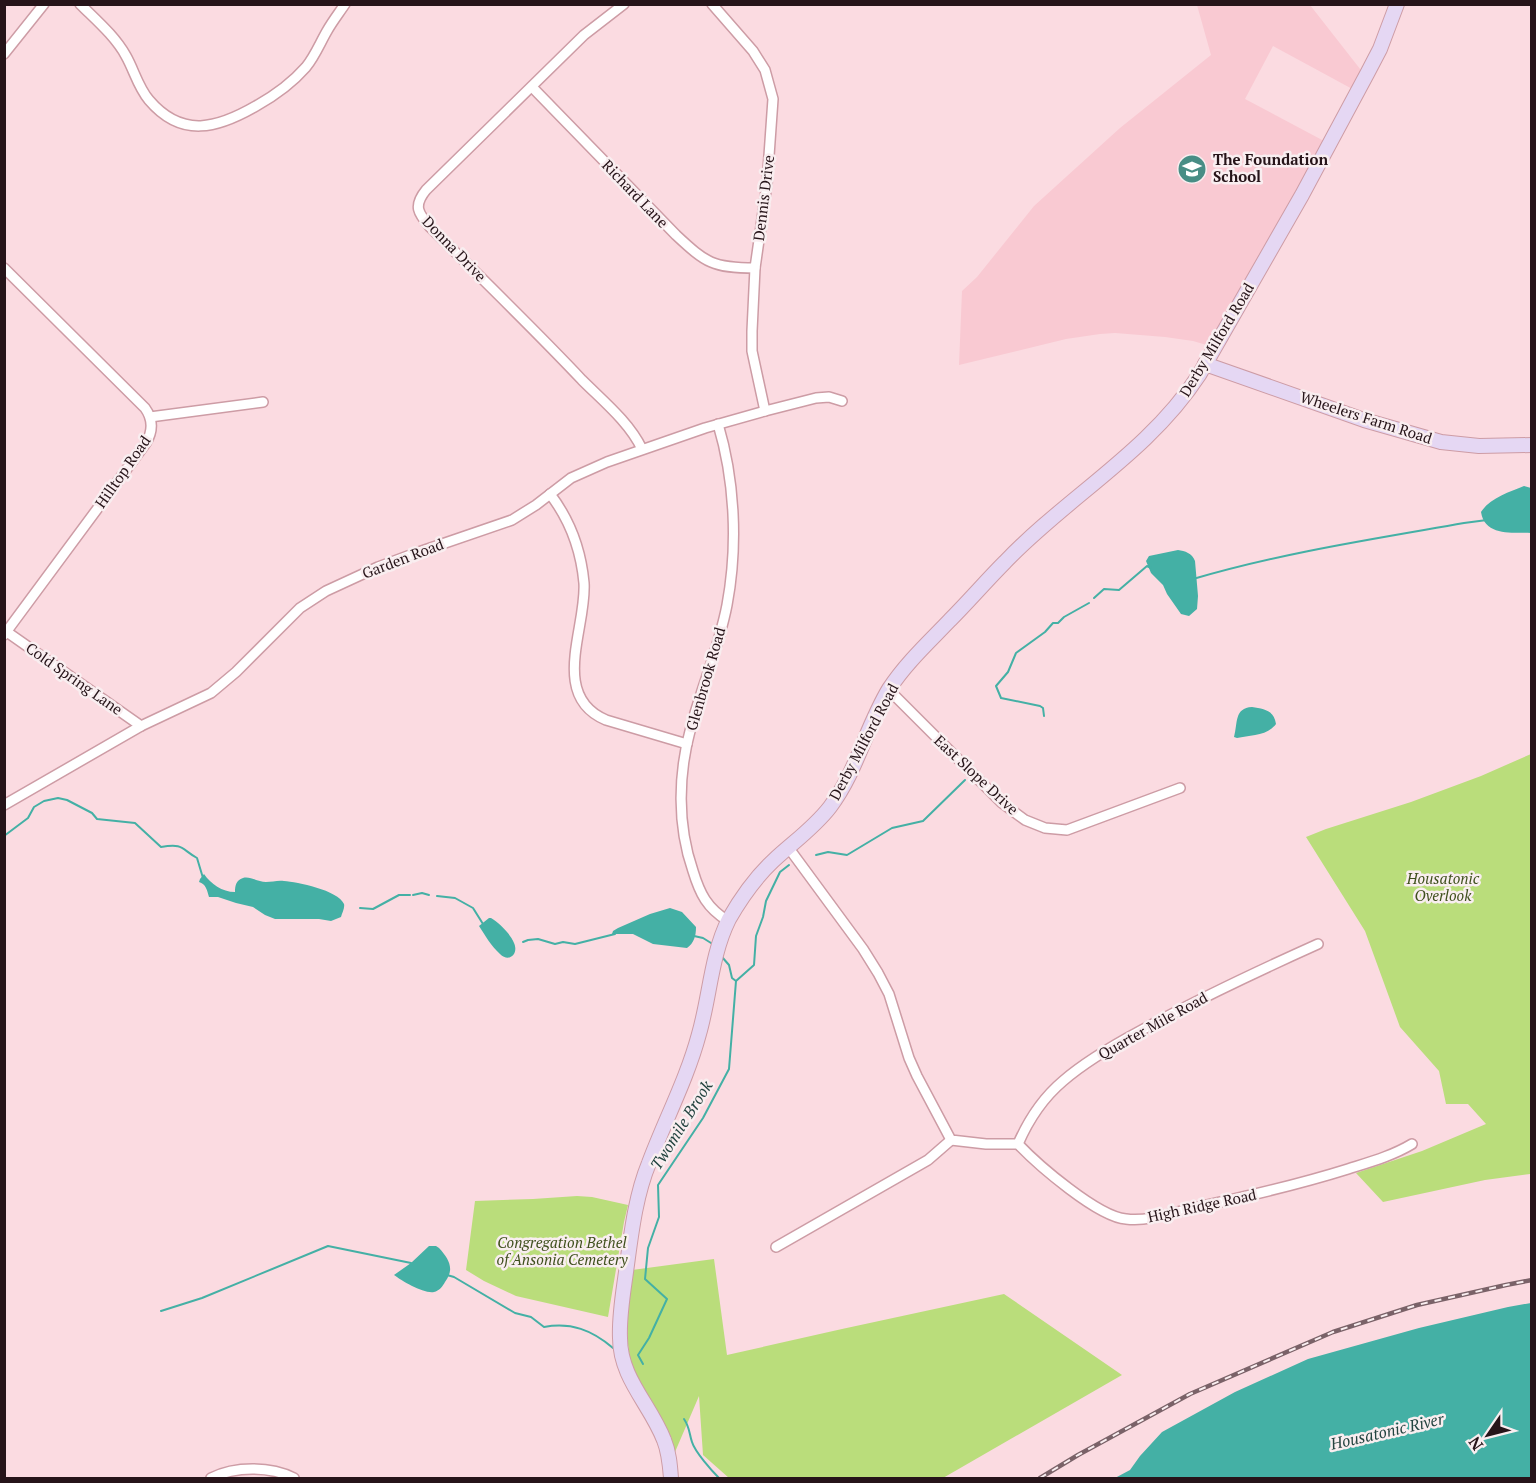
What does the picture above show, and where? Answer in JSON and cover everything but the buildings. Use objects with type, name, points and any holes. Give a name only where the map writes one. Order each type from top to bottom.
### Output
[{"type":"main road","name":"Derby Milford Road","points":[[670,1479],[665,1442],[634,1387],[622,1358],[620,1318],[631,1236],[642,1181],[692,1059],[702,1024],[715,956],[728,921],[760,874],[826,812],[837,797],[889,690],[919,652],[1017,550],[1058,512],[1128,455],[1183,399],[1206,364],[1298,204],[1380,49],[1397,4]]},
{"type":"main road","name":"Wheelers Farm Road","points":[[1206,364],[1364,420],[1441,442],[1479,446],[1532,445]]},
{"type":"street","points":[[4,54],[44,4]]},
{"type":"street","points":[[80,4],[118,44],[143,92],[155,106],[178,122],[202,126],[220,123],[243,114],[267,100],[294,79],[313,57],[345,4]]},
{"type":"street","name":"Donna Drive","points":[[624,4],[585,35],[426,190],[418,203],[418,210],[430,227],[614,413],[636,437],[642,449]]},
{"type":"street","name":"Dennis Drive","points":[[712,4],[753,51],[765,70],[773,99],[767,184],[755,268],[752,331],[752,351],[765,411]]},
{"type":"street","name":"Richard Lane","points":[[532,87],[676,236],[697,254],[717,265],[755,268]]},
{"type":"street","name":"Hilltop Road","points":[[4,268],[145,408],[150,417],[150,434],[146,443],[6,633]]},
{"type":"street","name":"Garden Road","points":[[4,805],[141,726],[221,686],[300,608],[326,591],[378,567],[499,526],[526,512],[565,482],[585,471],[642,449],[718,424],[816,398],[829,397],[842,401]]},
{"type":"street","points":[[150,417],[263,402]]},
{"type":"street","name":"Glenbrook Road","points":[[718,424],[727,463],[732,506],[731,574],[718,644],[687,744],[681,794],[685,842],[690,862],[704,899],[713,910],[728,921]]},
{"type":"street","points":[[550,494],[565,515],[581,562],[584,585],[583,609],[574,662],[574,677],[581,700],[596,716],[687,744]]},
{"type":"street","name":"Cold Spring Lane","points":[[6,633],[141,726]]},
{"type":"street","name":"East Slope Drive","points":[[889,690],[1002,803],[1024,820],[1045,828],[1067,830],[1180,788]]},
{"type":"street","points":[[788,847],[878,973],[889,994],[916,1076],[951,1140]]},
{"type":"street","name":"Quarter Mile Road","points":[[1018,1144],[1023,1132],[1052,1092],[1063,1081],[1107,1049],[1175,1011],[1318,944]]},
{"type":"street","points":[[776,1247],[928,1160],[951,1140],[987,1144],[1018,1144]]},
{"type":"street","name":"High Ridge Road","points":[[1018,1144],[1091,1205],[1109,1215],[1125,1220],[1144,1219],[1274,1190],[1375,1160],[1412,1144]]},
{"type":"street","points":[[211,1479],[217,1475],[238,1470],[266,1470],[288,1475],[294,1479]]},
{"type":"shaded area","name":"The Foundation School","points":[[1197,5],[1310,5],[1364,74],[1356,91],[1273,46],[1245,99],[1324,141],[1295,197],[1210,346],[1165,337],[1100,334],[1066,339],[959,365],[962,291],[977,277],[1034,206],[1120,128],[1211,55]]},
{"type":"green space","name":"Housatonic Overlook","points":[[1531,754],[1531,1176],[1530,1174],[1485,1180],[1383,1202],[1356,1173],[1422,1151],[1486,1124],[1468,1104],[1446,1104],[1439,1071],[1400,1027],[1365,931],[1306,837],[1411,802],[1481,776]]},
{"type":"green space","name":"Congregation Bethel of Ansonia Cemetery","points":[[577,1196],[628,1205],[608,1317],[516,1296],[466,1270],[475,1201]]},
{"type":"green space","points":[[714,1259],[727,1355],[1004,1294],[1122,1375],[943,1478],[729,1478],[703,1455],[699,1396],[675,1452],[633,1371],[627,1328],[632,1270]]},
{"type":"water","points":[[1524,486],[1531,488],[1531,533],[1501,532],[1488,526],[1481,512],[1485,507],[1500,496]]},
{"type":"water","points":[[1178,550],[1188,553],[1195,561],[1197,609],[1189,616],[1181,614],[1163,585],[1151,573],[1146,561],[1149,556]]},
{"type":"water","points":[[1252,707],[1271,713],[1276,724],[1263,733],[1234,737],[1239,713]]},
{"type":"water","points":[[204,874],[217,887],[230,892],[235,892],[237,882],[246,878],[263,882],[282,881],[307,885],[334,895],[344,904],[344,909],[341,917],[331,921],[275,919],[253,907],[218,897],[209,897],[205,886],[199,882]]},
{"type":"water","points":[[670,908],[682,912],[696,927],[694,939],[687,948],[653,944],[633,934],[612,934],[618,928]]},
{"type":"water","points":[[489,918],[501,925],[512,939],[515,951],[512,956],[503,957],[479,926]]},
{"type":"water","points":[[429,1246],[439,1248],[450,1264],[448,1277],[443,1285],[434,1292],[419,1289],[394,1275]]},
{"type":"water","name":"Housatonic River","points":[[1531,1303],[1531,1478],[1115,1478],[1130,1470],[1162,1432],[1235,1392],[1308,1359],[1419,1328]]},
{"type":"waterway","points":[[1193,579],[1327,547],[1487,520]]},
{"type":"waterway","points":[[1094,598],[1104,589],[1119,590],[1147,566],[1151,568]]},
{"type":"waterway","points":[[1044,716],[1043,708],[1040,706],[1001,698],[996,686],[1008,672],[1016,653],[1045,632],[1053,623],[1058,623],[1089,603]]},
{"type":"waterway","points":[[816,855],[828,852],[847,855],[892,828],[923,821],[965,780]]},
{"type":"waterway","name":"Twomile Brook","points":[[4,836],[28,818],[34,807],[44,801],[58,798],[67,800],[92,813],[97,819],[135,823],[161,847],[182,848],[197,858],[203,878]]},
{"type":"waterway","points":[[736,981],[754,965],[756,936],[766,901],[780,872],[789,865]]},
{"type":"waterway","points":[[413,895],[422,893],[429,895]]},
{"type":"waterway","points":[[360,908],[373,909],[399,895],[410,895]]},
{"type":"waterway","points":[[437,896],[455,898],[473,908],[483,924]]},
{"type":"waterway","name":"Twomile Brook","points":[[523,942],[538,939],[555,944],[563,942],[575,944],[615,934]]},
{"type":"waterway","name":"Twomile Brook","points":[[694,936],[711,943]]},
{"type":"waterway","name":"Twomile Brook","points":[[643,1364],[638,1355],[649,1338],[667,1299],[645,1279],[648,1248],[659,1217],[658,1185],[703,1118],[729,1069],[736,981],[732,978],[729,965],[722,957]]},
{"type":"waterway","points":[[161,1311],[202,1298],[328,1246],[411,1263]]},
{"type":"waterway","points":[[447,1275],[515,1313],[531,1317],[544,1327],[563,1326],[581,1329],[597,1336],[613,1348]]},
{"type":"waterway","name":"Twomile Brook","points":[[684,1419],[696,1451],[719,1478]]},
{"type":"railway","points":[[1040,1478],[1190,1394],[1333,1332],[1417,1305],[1532,1280]]},
{"type":"place","name":"The Foundation School","points":[[1192,169]]}]
